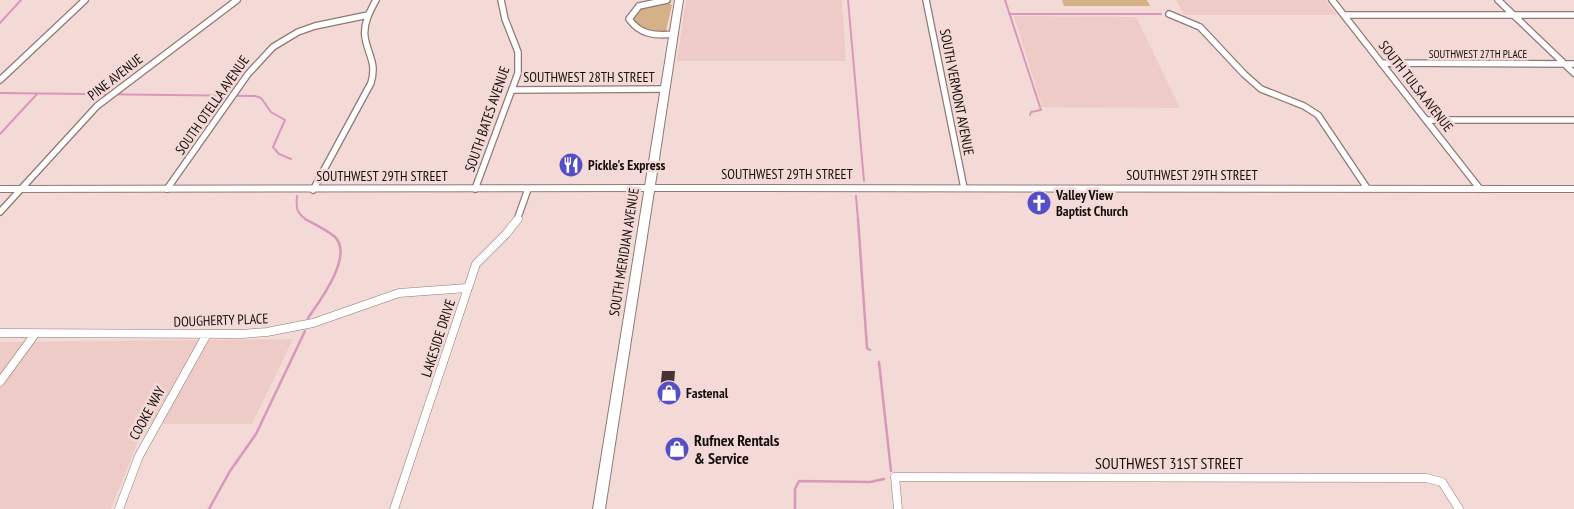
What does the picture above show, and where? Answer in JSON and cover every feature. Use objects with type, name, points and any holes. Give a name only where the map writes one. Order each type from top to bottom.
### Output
[{"type":"main road","name":"SOUTH MERIDIAN AVENUE","points":[[599,509],[679,0]]},
{"type":"main road","name":"SOUTHWEST 29TH STREET","points":[[650,188],[1574,189]]},
{"type":"street","points":[[0,80],[85,0]]},
{"type":"street","name":"PINE AVENUE","points":[[21,189],[86,117],[107,97],[237,0]]},
{"type":"street","points":[[313,190],[371,83],[375,71],[365,31],[368,15],[376,0]]},
{"type":"street","name":"SOUTH BATES AVENUE","points":[[475,190],[512,90],[520,60],[512,31],[503,14],[501,0]]},
{"type":"street","points":[[667,0],[639,6],[629,19],[633,28],[644,32],[674,34]]},
{"type":"street","name":"SOUTH VERMONT AVENUE","points":[[926,0],[964,188]]},
{"type":"street","name":"SOUTH TULSA AVENUE","points":[[1332,0],[1480,189]]},
{"type":"street","points":[[1498,0],[1574,72]]},
{"type":"street","points":[[1169,14],[1178,16],[1205,32],[1260,89],[1304,106],[1318,115],[1366,188]]},
{"type":"street","name":"SOUTH OTELLA AVENUE","points":[[167,189],[260,58],[277,44],[297,32],[318,24],[368,15]]},
{"type":"street","points":[[1344,15],[1574,15]]},
{"type":"street","name":"SOUTHWEST 27TH PLACE","points":[[1382,63],[1574,64]]},
{"type":"street","name":"SOUTHWEST 28TH STREET","points":[[512,90],[666,90]]},
{"type":"street","points":[[1427,120],[1574,120]]},
{"type":"street","name":"SOUTHWEST 29TH STREET","points":[[0,189],[475,190],[650,188]]},
{"type":"street","points":[[0,212],[21,189]]},
{"type":"street","name":"LAKESIDE DRIVE","points":[[394,509],[476,264],[484,253],[514,225],[520,215],[528,189]]},
{"type":"street","name":"DOUGHERTY PLACE","points":[[0,333],[242,334],[288,329],[341,314],[399,293],[467,288]]},
{"type":"street","points":[[0,382],[35,334]]},
{"type":"street","name":"COOKE WAY","points":[[119,509],[139,456],[207,334]]},
{"type":"street","name":"SOUTHWEST 31ST STREET","points":[[898,509],[895,477],[1426,478],[1442,482],[1459,509]]},
{"type":"shaded area","points":[[686,0],[842,0],[846,61],[677,61]]},
{"type":"shaded area","points":[[1062,0],[1147,0],[1150,6],[1064,6]]},
{"type":"shaded area","points":[[1176,0],[1325,0],[1337,15],[1184,15]]},
{"type":"shaded area","points":[[667,2],[672,5],[666,31],[657,32],[649,30],[641,27],[634,21],[638,12],[642,9]]},
{"type":"shaded area","points":[[1014,16],[1136,17],[1180,108],[1042,107]]},
{"type":"shaded area","points":[[293,339],[252,424],[145,424],[111,509],[0,509],[0,342]]},
{"type":"building","name":"Pickle's Express","points":[[577,158],[575,170],[564,170],[567,160]]},
{"type":"building","name":"Fastenal","points":[[662,371],[675,371],[674,384],[678,384],[676,402],[659,402]]},
{"type":"waterway","points":[[0,23],[21,0]]},
{"type":"waterway","points":[[848,0],[864,181]]},
{"type":"waterway","points":[[1005,0],[1010,14]]},
{"type":"waterway","points":[[1010,14],[1161,14]]},
{"type":"waterway","points":[[1010,14],[1041,110],[1031,112],[1030,115]]},
{"type":"waterway","points":[[0,93],[255,96],[261,98],[271,112],[285,120],[273,147],[279,154],[291,159]]},
{"type":"waterway","points":[[0,134],[37,94]]},
{"type":"waterway","points":[[297,196],[298,210],[307,220]]},
{"type":"waterway","points":[[856,196],[858,220]]},
{"type":"waterway","points":[[305,219],[335,237],[340,245],[338,267],[333,279],[308,318]]},
{"type":"waterway","points":[[858,219],[867,348],[870,350]]},
{"type":"waterway","points":[[209,509],[230,471],[256,434],[305,331]]},
{"type":"waterway","points":[[879,362],[891,471]]},
{"type":"waterway","points":[[795,509],[795,489],[799,481],[870,482],[884,479]]},
{"type":"place","name":"Pickle's Express","points":[[571,165]]},
{"type":"place","name":"Valley View Baptist Church","points":[[1039,203]]},
{"type":"place","name":"Fastenal","points":[[669,393]]},
{"type":"place","name":"Rufnex Rentals & Service","points":[[677,449]]}]
